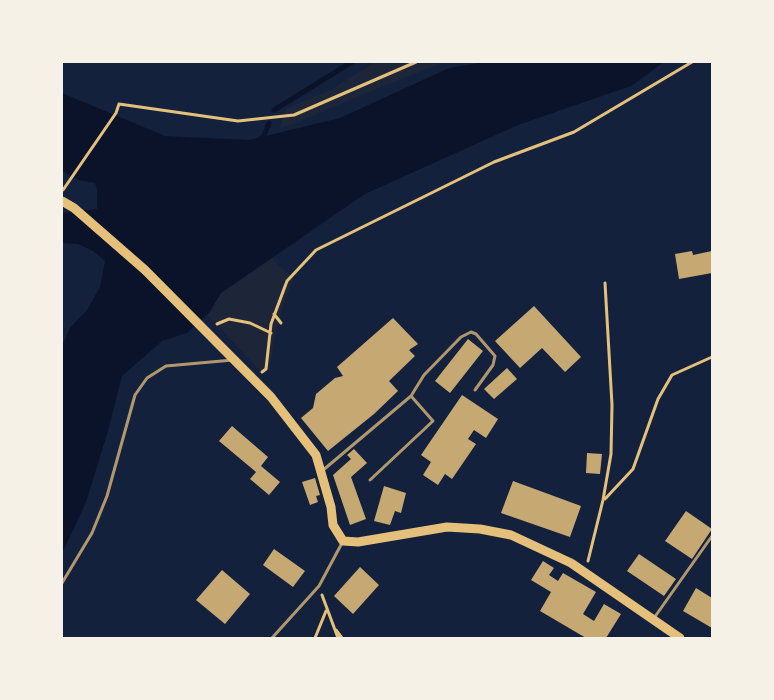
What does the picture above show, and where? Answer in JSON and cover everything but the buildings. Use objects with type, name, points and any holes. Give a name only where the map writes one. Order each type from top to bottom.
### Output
[{"type":"main road","points":[[62,201],[74,208],[145,270],[271,397],[316,455],[331,507],[333,525],[343,541],[358,542],[447,527],[480,529],[511,535],[538,546],[585,572],[681,639]]},
{"type":"lane","points":[[321,472],[411,396],[424,375],[461,337],[471,332],[476,334],[495,356],[493,365],[475,390]]},
{"type":"lane","points":[[62,582],[92,533],[107,496],[135,394],[147,378],[166,366],[236,360]]},
{"type":"lane","points":[[370,480],[433,421],[411,396]]},
{"type":"lane","points":[[653,619],[712,536]]},
{"type":"lane","points":[[272,639],[319,586],[343,541]]},
{"type":"path","points":[[66,186],[116,113],[119,104],[238,121],[294,115],[416,62]]},
{"type":"path","points":[[254,379],[266,369],[273,314],[287,281],[316,250],[494,162],[574,132],[692,62]]},
{"type":"path","points":[[585,572],[603,500],[611,454],[612,405],[605,283]]},
{"type":"path","points":[[273,314],[281,323]]},
{"type":"path","points":[[213,326],[229,319],[250,323],[271,333]]},
{"type":"path","points":[[603,500],[633,469],[657,399],[672,375],[712,357]]},
{"type":"path","points":[[319,586],[340,639]]},
{"type":"path","points":[[315,639],[327,609]]},
{"type":"shaded area","points":[[375,62],[445,62],[279,129],[286,109],[332,89]]},
{"type":"shaded area","points":[[485,62],[664,62],[631,86],[518,125],[365,194],[221,293],[209,313],[187,333],[162,341],[122,376],[86,502],[62,554],[62,346],[70,328],[87,310],[100,287],[105,261],[93,251],[78,244],[62,243],[62,213],[97,209],[97,190],[95,183],[79,180],[62,171],[62,93],[165,136],[249,140],[340,118],[449,68]]},
{"type":"shaded area","points":[[271,258],[294,279],[285,299],[274,341],[270,369],[263,374],[208,315],[221,293]]},
{"type":"waterway","points":[[274,110],[352,62]]},
{"type":"waterway","points":[[259,141],[264,136],[269,123]]}]
